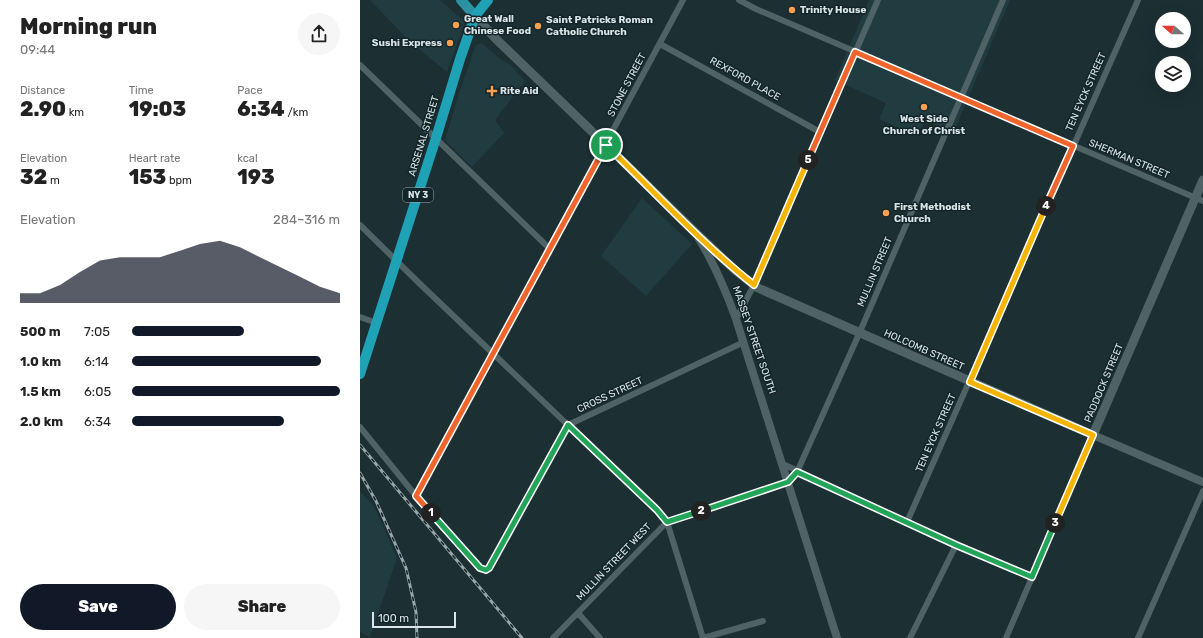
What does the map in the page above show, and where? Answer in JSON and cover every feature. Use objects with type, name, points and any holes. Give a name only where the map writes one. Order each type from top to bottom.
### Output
[{"type":"highway","name":"ARSENAL STREET","points":[[360,374],[460,59],[475,16],[488,0]]},
{"type":"main road","points":[[461,0],[475,16]]},
{"type":"main road","name":"MASSEY STREET SOUTH","points":[[475,16],[495,38],[696,233]]},
{"type":"main road","name":"PADDOCK STREET","points":[[1093,435],[1199,199],[1203,180]]},
{"type":"main road","name":"HOLCOMB STREET","points":[[696,233],[736,271],[758,288],[859,334],[1093,435]]},
{"type":"street","name":"STONE STREET","points":[[416,496],[683,0]]},
{"type":"street","name":"SHERMAN STREET","points":[[739,0],[756,9],[855,52],[1199,199]]},
{"type":"street","points":[[736,319],[754,285],[878,0]]},
{"type":"street","name":"MULLIN STREET","points":[[788,482],[797,472],[859,334],[1003,0]]},
{"type":"street","name":"TEN EYCK STREET","points":[[908,522],[1138,0]]},
{"type":"street","name":"REXFORD PLACE","points":[[660,44],[820,132]]},
{"type":"street","points":[[360,65],[550,249]]},
{"type":"street","points":[[360,225],[657,510],[667,522],[703,638],[763,621]]},
{"type":"street","name":"MASSEY STREET SOUTH","points":[[696,233],[720,277],[736,319],[837,638]]},
{"type":"street","points":[[360,317],[377,323]]},
{"type":"street","name":"CROSS STREET","points":[[568,425],[744,342]]},
{"type":"street","points":[[360,428],[416,496],[480,568],[486,570],[489,568],[500,549],[568,425]]},
{"type":"street","name":"HOLCOMB STREET","points":[[1093,435],[1203,482]]},
{"type":"street","name":"PADDOCK STREET","points":[[1006,638],[1093,435]]},
{"type":"street","points":[[783,464],[797,472],[956,545],[1032,577]]},
{"type":"street","name":"MULLIN STREET WEST","points":[[553,638],[667,522],[788,482]]},
{"type":"street","points":[[1138,638],[1203,491]]},
{"type":"street","points":[[910,638],[956,545]]},
{"type":"street","points":[[578,612],[600,638]]},
{"type":"shaded area","points":[[370,0],[440,0],[465,22],[447,72],[410,42]]},
{"type":"shaded area","points":[[869,0],[1010,0],[953,133],[925,120],[917,136],[879,119],[886,103],[835,80]]},
{"type":"shaded area","points":[[482,43],[500,59],[511,65],[525,81],[495,120],[504,133],[472,167],[445,140],[458,96],[476,45]]},
{"type":"shaded area","points":[[642,198],[692,244],[646,296],[601,256]]},
{"type":"shaded area","points":[[360,491],[374,506],[397,558],[370,637],[360,632]]},
{"type":"railway","points":[[360,445],[522,638]]},
{"type":"railway","points":[[360,473],[376,501],[406,568],[416,612],[417,638]]},
{"type":"place","name":"Trinity House","points":[[792,10]]},
{"type":"place","name":"Great Wall Chinese Food","points":[[456,25]]},
{"type":"place","name":"Saint Patricks Roman Catholic Church","points":[[538,26]]},
{"type":"place","name":"Sushi Express","points":[[450,43]]},
{"type":"place","name":"Rite Aid","points":[[492,91]]},
{"type":"place","name":"West Side Church of Christ","points":[[924,107]]},
{"type":"place","name":"First Methodist Church","points":[[886,213]]},
{"type":"route","points":[[855,52],[1073,146],[970,382],[1093,435],[1032,577],[956,545],[797,472],[788,482],[667,522],[657,510],[568,425],[489,568],[486,570],[480,568],[416,496],[606,145],[736,271],[754,285],[855,52]]}]
